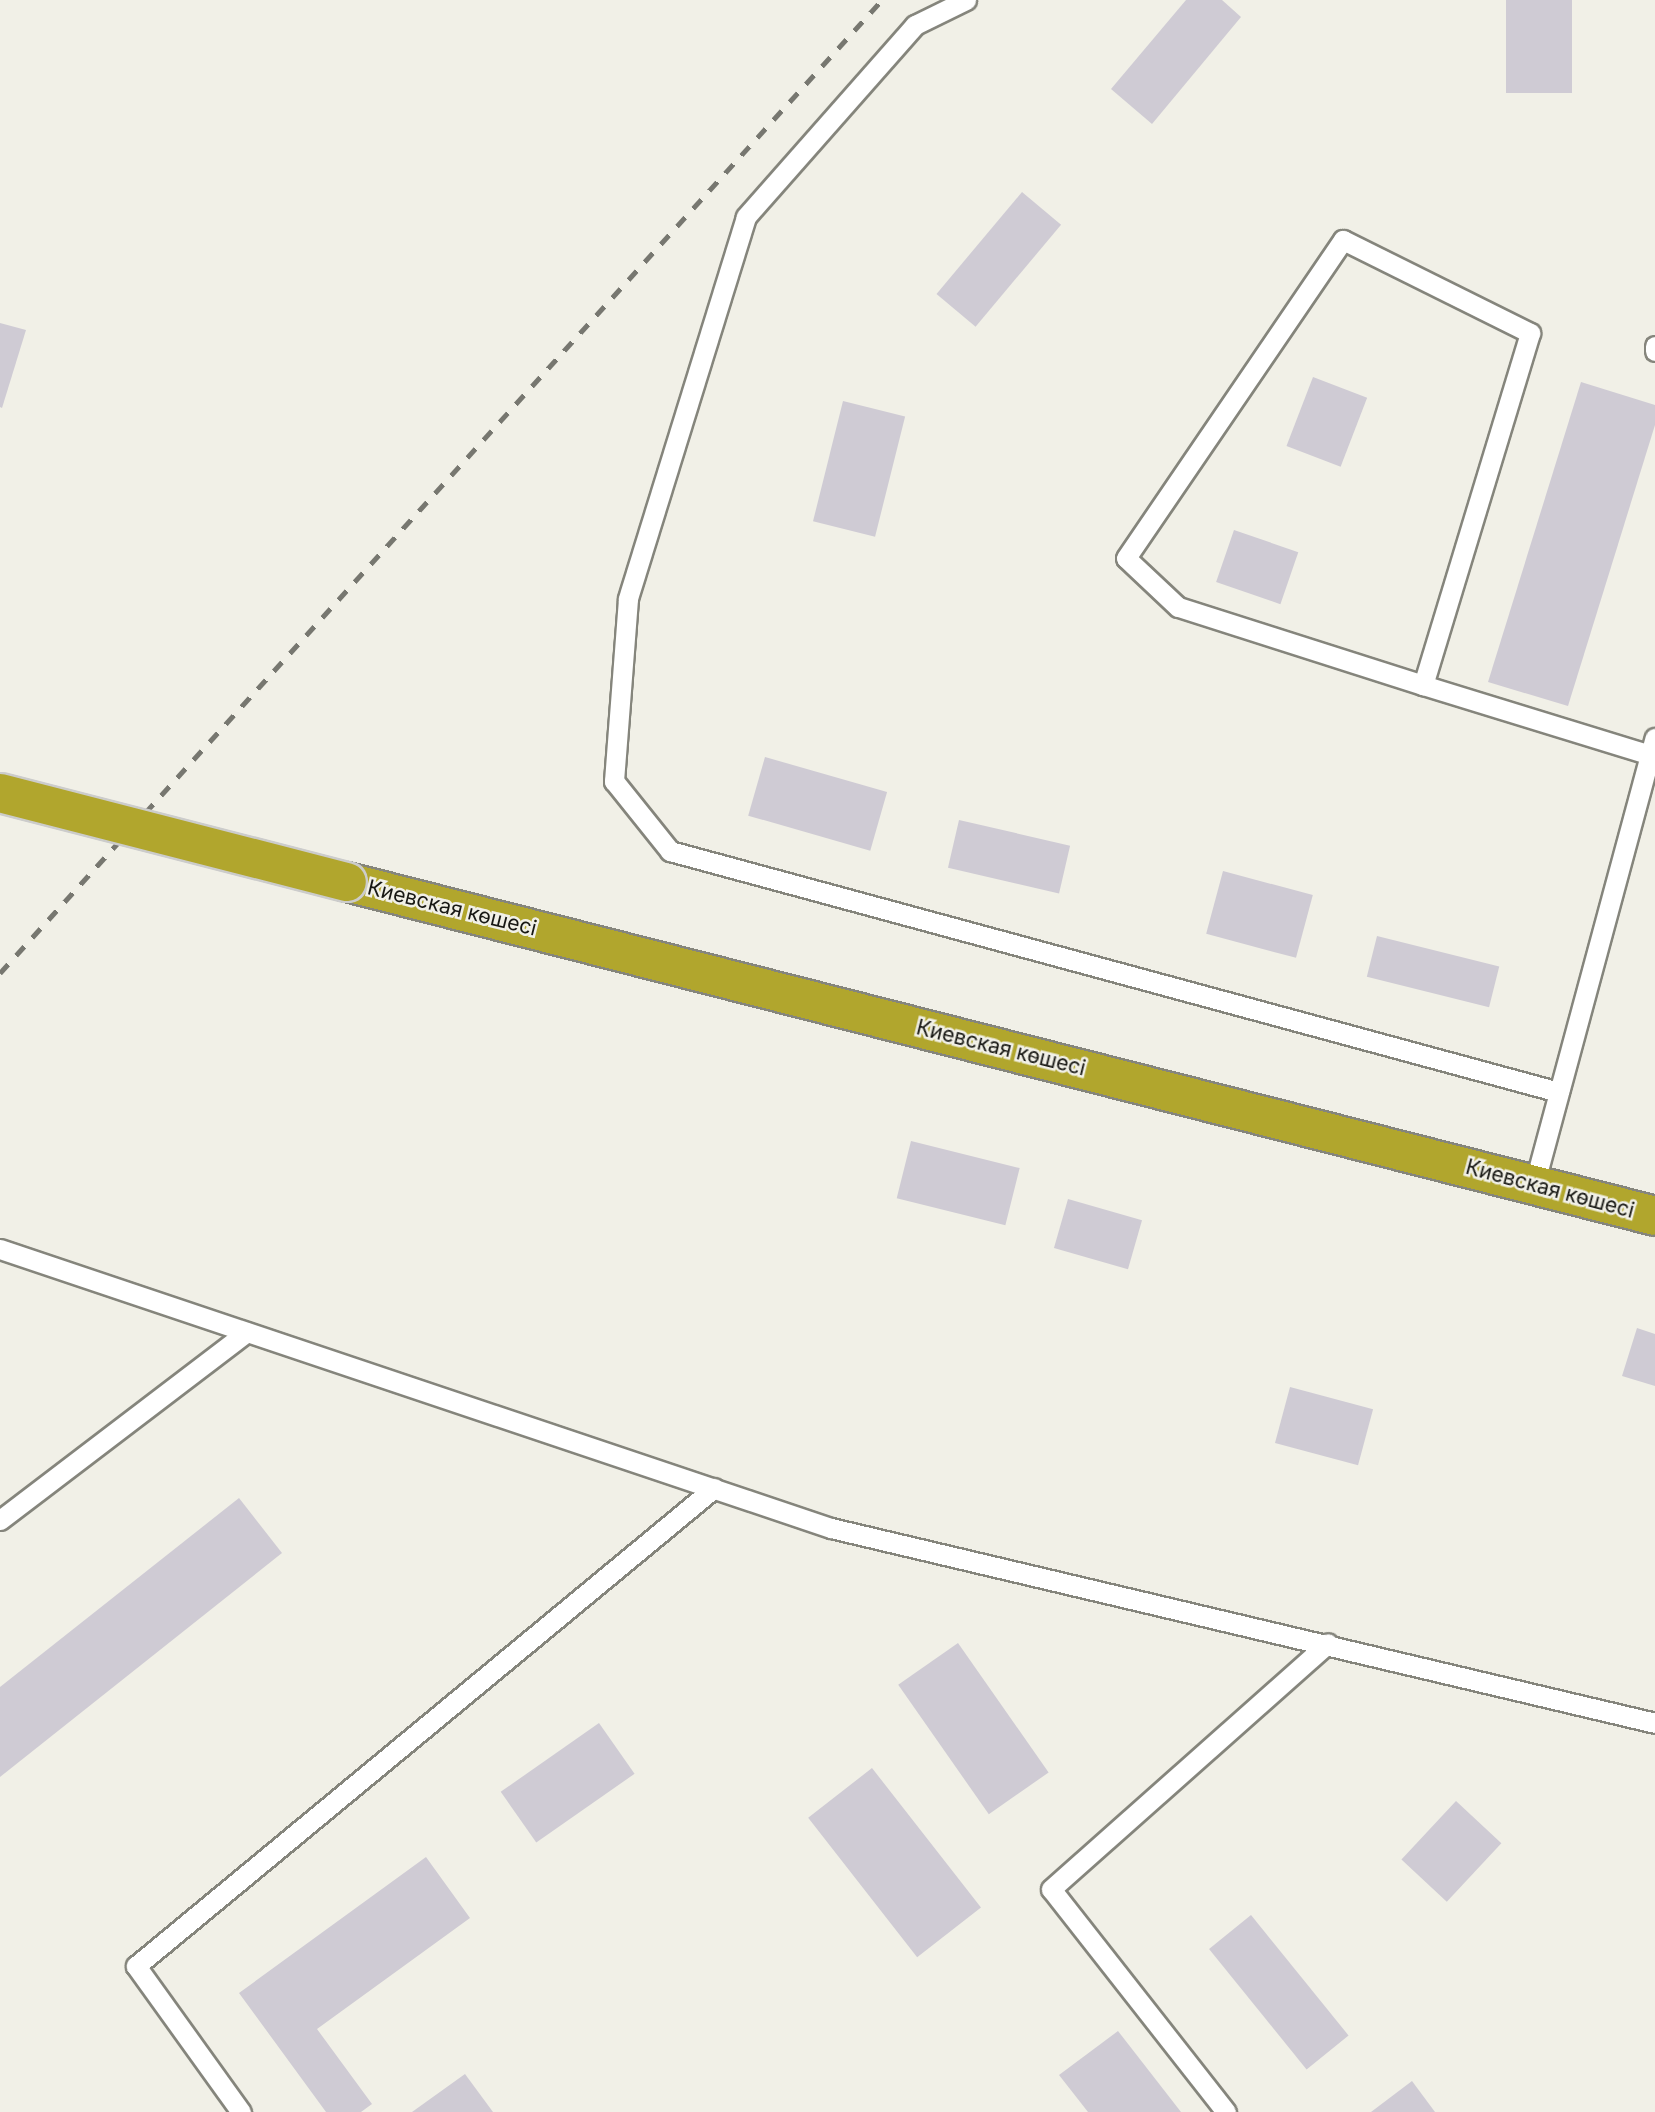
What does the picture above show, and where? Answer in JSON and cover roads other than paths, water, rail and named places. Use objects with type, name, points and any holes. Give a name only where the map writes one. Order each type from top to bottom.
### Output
[{"type":"highway","name":"Киевская көшесі","points":[[0,793],[1655,1216]]},
{"type":"lane","points":[[966,0],[915,25],[746,217],[628,599],[614,781],[670,851],[1559,1092]]},
{"type":"lane","points":[[1423,685],[1530,333],[1343,240],[1126,558],[1178,607],[1423,685],[1653,746],[1534,1185]]},
{"type":"lane","points":[[0,1249],[831,1528],[1328,1643],[1655,1723]]},
{"type":"lane","points":[[0,1520],[247,1332]]},
{"type":"lane","points":[[241,2112],[136,1966],[714,1489]]},
{"type":"lane","points":[[1226,2112],[1051,1889],[1328,1643]]},
{"type":"railway","points":[[0,973],[882,0]]}]
